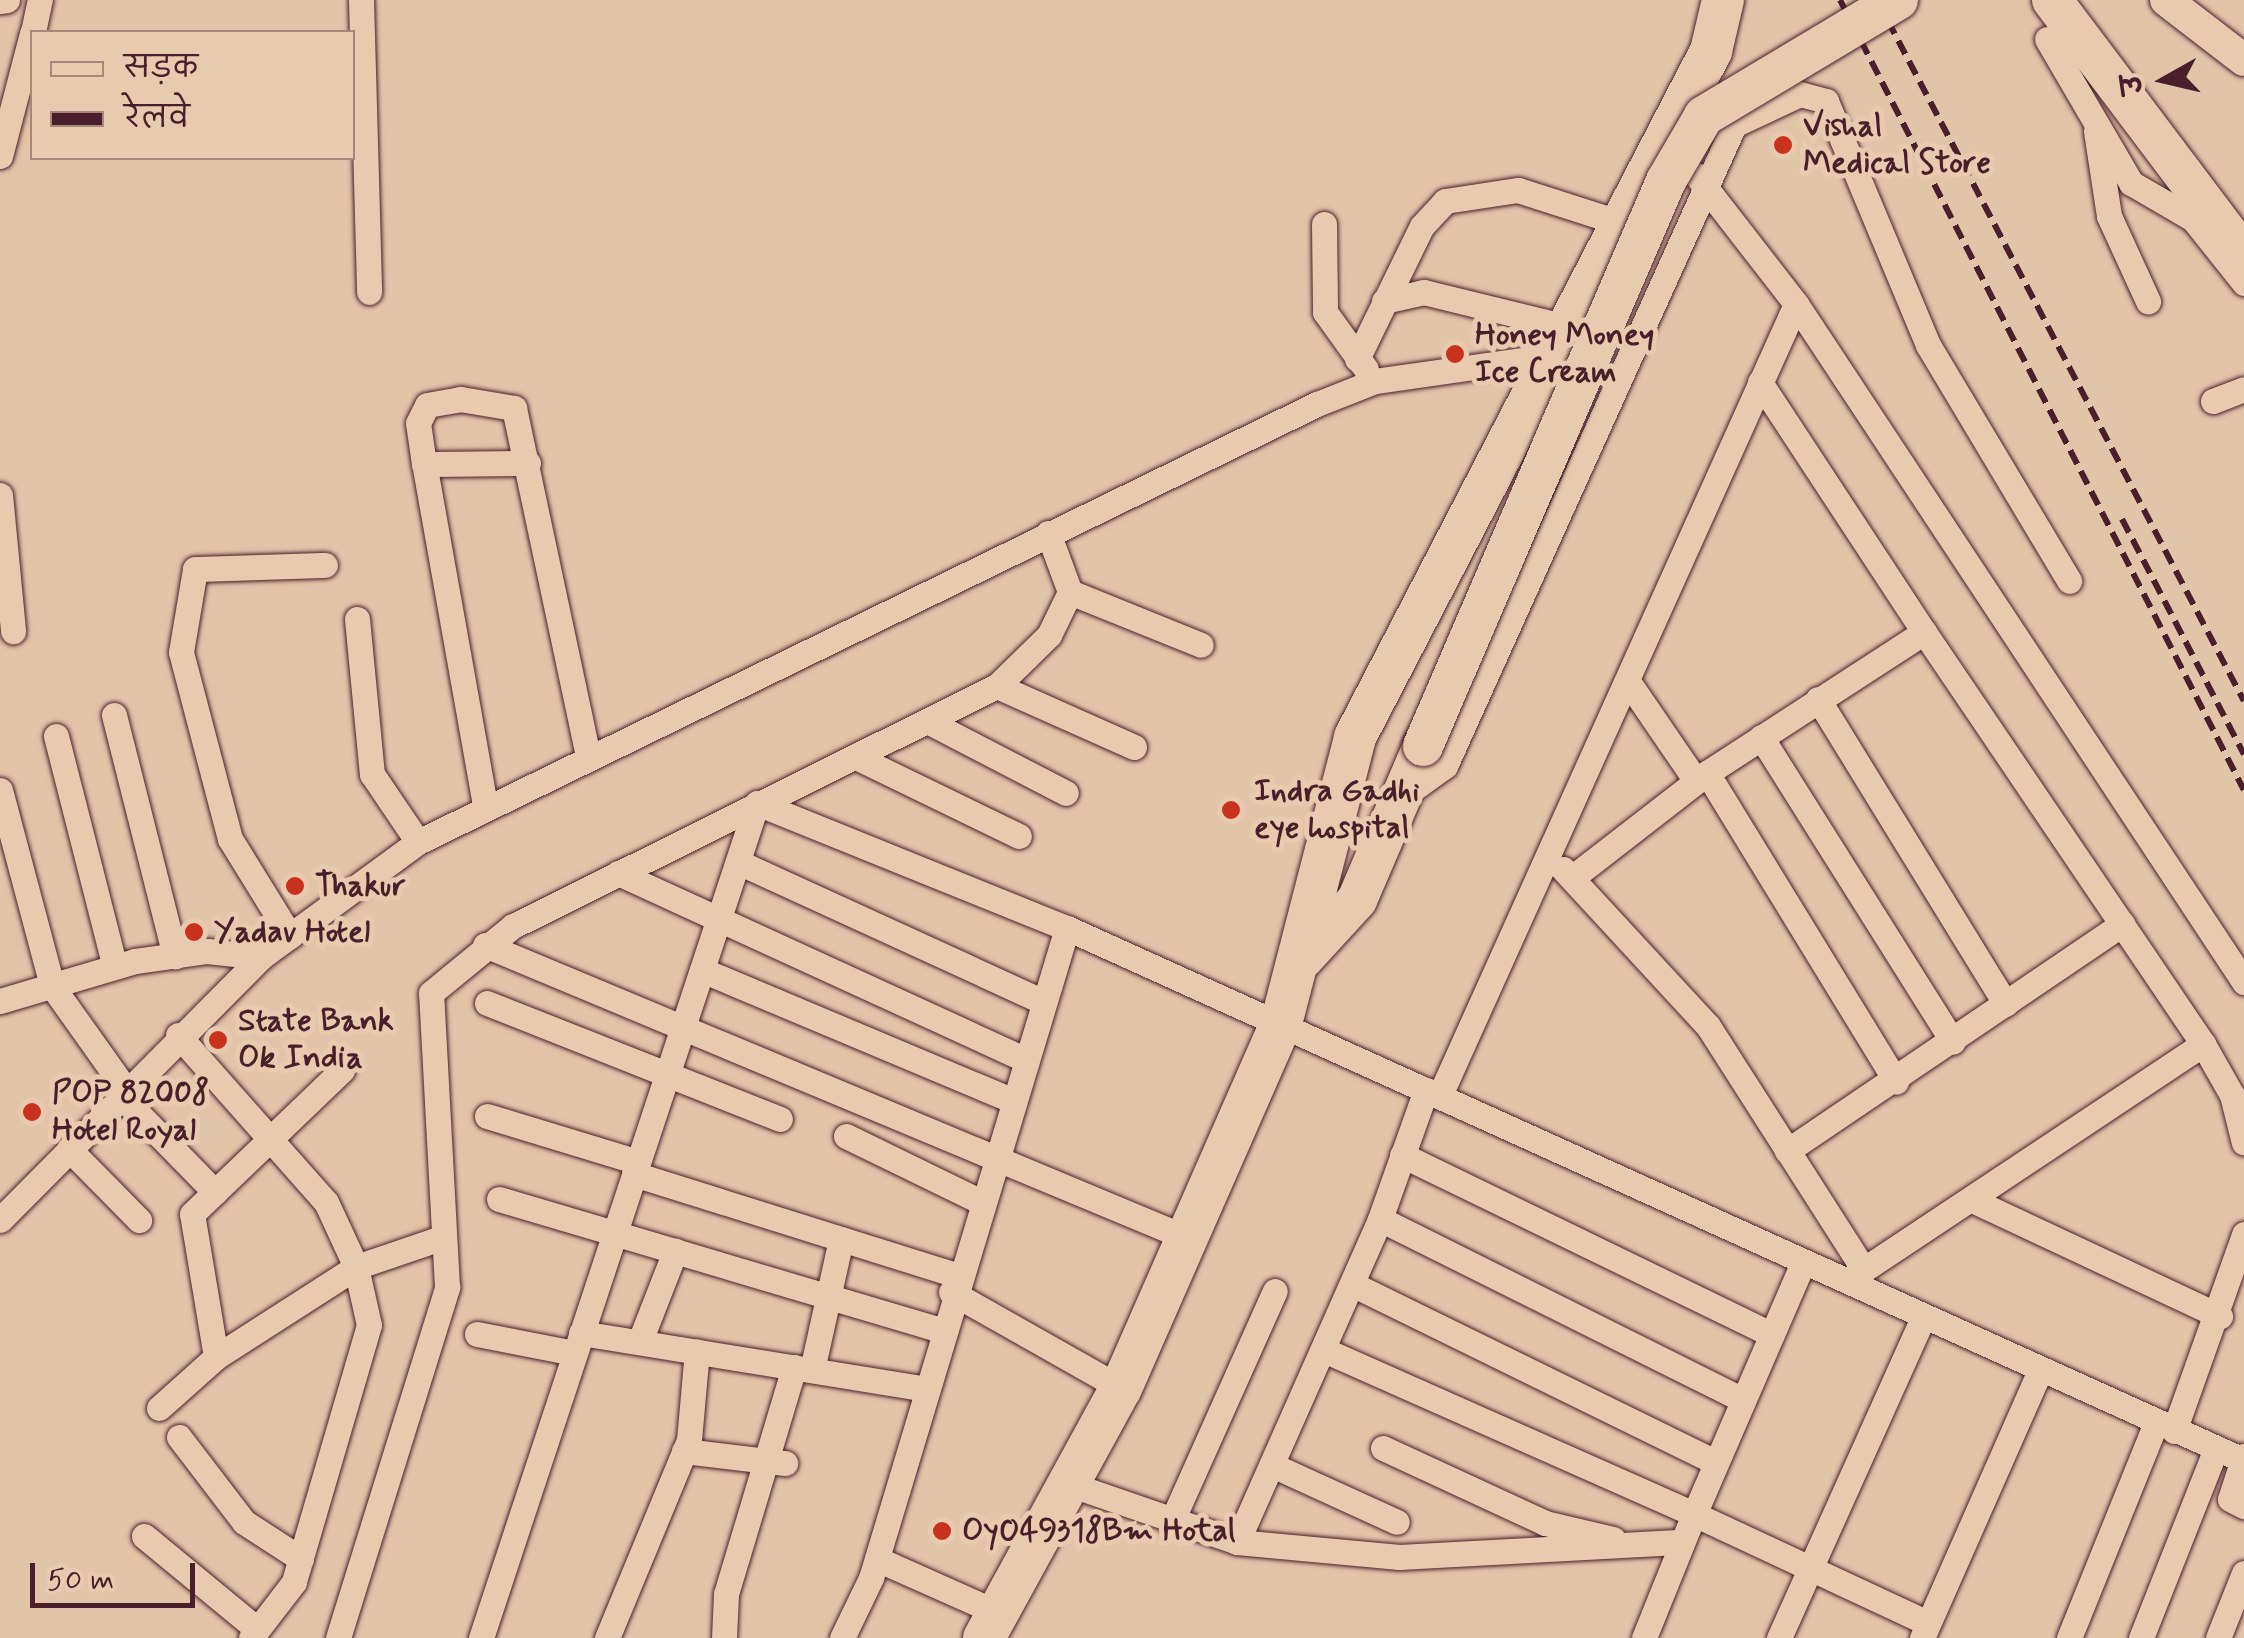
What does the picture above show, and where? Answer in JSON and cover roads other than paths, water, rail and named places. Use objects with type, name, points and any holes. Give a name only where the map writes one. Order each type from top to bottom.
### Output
[{"type":"highway","points":[[990,1625],[1121,1388],[1281,1024],[1303,958],[1355,737],[1564,341],[1664,134],[1711,50],[1723,0]]},
{"type":"main road","points":[[1303,958],[1357,900],[1694,131],[1738,88],[1898,0]]},
{"type":"main road","points":[[2050,19],[2244,255]]},
{"type":"street","points":[[34,30],[40,0]]},
{"type":"street","points":[[360,0],[368,292]]},
{"type":"street","points":[[2166,0],[2244,60]]},
{"type":"street","points":[[2050,19],[2096,126],[2132,183],[2192,219],[2244,284]]},
{"type":"street","points":[[0,156],[30,44]]},
{"type":"street","points":[[1399,799],[1445,766],[1734,125],[1752,110],[1800,94],[1826,101],[1928,345],[2068,581]]},
{"type":"street","points":[[2096,126],[2109,216],[2148,301]]},
{"type":"street","points":[[1664,134],[1796,304],[2244,982]]},
{"type":"street","points":[[1357,359],[1422,226],[1445,201],[1476,190],[1518,190],[1621,223]]},
{"type":"street","points":[[1324,224],[1326,312],[1375,381]]},
{"type":"street","points":[[1384,301],[1424,292],[1564,341]]},
{"type":"street","points":[[1237,1542],[1380,1219],[1402,1155],[1551,860],[1796,304]]},
{"type":"street","points":[[3,1209],[69,1149],[261,957],[418,842],[485,805],[1048,533],[1375,381],[1564,341]]},
{"type":"street","points":[[1760,382],[2203,1044],[2232,1095],[2244,1143]]},
{"type":"street","points":[[2213,401],[2244,389]]},
{"type":"street","points":[[485,805],[424,464],[421,413],[460,399],[514,408],[588,755]]},
{"type":"street","points":[[424,464],[528,463]]},
{"type":"street","points":[[0,495],[13,631]]},
{"type":"street","points":[[338,1638],[436,1340],[444,1237],[431,993],[485,944],[618,873],[997,686],[1049,635],[1070,592],[1048,533]]},
{"type":"street","points":[[290,936],[230,840],[190,711],[181,652],[186,598],[188,580],[206,565],[325,565]]},
{"type":"street","points":[[1070,592],[1201,645]]},
{"type":"street","points":[[357,619],[372,774],[418,842]]},
{"type":"street","points":[[1573,877],[1702,777],[1924,632]]},
{"type":"street","points":[[1628,683],[1702,777],[1896,1082]]},
{"type":"street","points":[[997,686],[1134,747]]},
{"type":"street","points":[[1818,699],[2006,1004]]},
{"type":"street","points":[[114,715],[175,956]]},
{"type":"street","points":[[929,722],[1066,793]]},
{"type":"street","points":[[56,736],[116,967]]},
{"type":"street","points":[[1761,737],[1953,1042]]},
{"type":"street","points":[[856,756],[1018,836]]},
{"type":"street","points":[[0,790],[52,986],[123,1092],[214,1192]]},
{"type":"street","points":[[481,1638],[757,803]]},
{"type":"street","points":[[757,803],[1067,928],[1433,1092],[1802,1266],[1853,1276],[1921,1322],[2243,1458],[2230,1499],[2244,1506]]},
{"type":"street","points":[[1551,860],[1573,877],[1708,1026],[1788,1151],[1853,1276]]},
{"type":"street","points":[[738,862],[1042,1001]]},
{"type":"street","points":[[618,873],[718,923],[1022,1058]]},
{"type":"street","points":[[1788,1151],[1896,1082],[2122,924]]},
{"type":"street","points":[[842,1638],[877,1558],[922,1388],[1022,1058],[1067,928]]},
{"type":"street","points":[[485,944],[1187,1238]]},
{"type":"street","points":[[0,1001],[116,967],[175,956],[261,957]]},
{"type":"street","points":[[702,970],[1010,1099]]},
{"type":"street","points":[[487,1003],[780,1119]]},
{"type":"street","points":[[144,1536],[254,1634],[301,1560],[369,1325],[356,1267],[326,1202],[274,1135],[178,1036]]},
{"type":"street","points":[[1853,1276],[2203,1044]]},
{"type":"street","points":[[216,1357],[188,1232],[214,1192],[342,1070]]},
{"type":"street","points":[[487,1116],[841,1238],[954,1284],[1121,1388]]},
{"type":"street","points":[[846,1136],[979,1201]]},
{"type":"street","points":[[69,1149],[139,1220]]},
{"type":"street","points":[[1402,1155],[1772,1334]]},
{"type":"street","points":[[498,1199],[940,1330]]},
{"type":"street","points":[[1972,1200],[2220,1316]]},
{"type":"street","points":[[1380,1219],[1743,1400]]},
{"type":"street","points":[[2069,1638],[2220,1316],[2244,1234]]},
{"type":"street","points":[[159,1408],[216,1357],[356,1267],[444,1237]]},
{"type":"street","points":[[724,1638],[726,1594],[831,1298],[828,1270],[841,1238]]},
{"type":"street","points":[[640,1342],[675,1251]]},
{"type":"street","points":[[1644,1638],[1678,1542],[1694,1514],[1802,1266]]},
{"type":"street","points":[[1352,1284],[1716,1462]]},
{"type":"street","points":[[1171,1523],[1275,1291]]},
{"type":"street","points":[[1779,1638],[1921,1322]]},
{"type":"street","points":[[477,1334],[577,1343],[640,1342],[922,1388]]},
{"type":"street","points":[[1324,1350],[1808,1567],[1925,1631],[2039,1373]]},
{"type":"street","points":[[607,1638],[684,1451],[697,1351]]},
{"type":"street","points":[[179,1437],[244,1522],[301,1560]]},
{"type":"street","points":[[1383,1448],[1545,1523],[1638,1545]]},
{"type":"street","points":[[2141,1638],[2216,1449]]},
{"type":"street","points":[[684,1451],[775,1462]]},
{"type":"street","points":[[1272,1465],[1397,1522]]},
{"type":"street","points":[[1066,1483],[1171,1523],[1237,1542],[1398,1557],[1678,1542]]},
{"type":"street","points":[[877,1558],[990,1625]]},
{"type":"street","points":[[2218,1638],[2244,1573]]},
{"type":"railway","points":[[1840,0],[2244,790]]},
{"type":"railway","points":[[1877,0],[2244,701]]},
{"type":"railway","points":[[2122,519],[2244,754]]},
{"type":"place","name":"Vishal Medical Store","points":[[1783,145]]},
{"type":"place","name":"Honey Money Ice Cream","points":[[1455,354]]},
{"type":"place","name":"Indra Gadhi eye hospital","points":[[1231,810]]},
{"type":"place","name":"Thakur","points":[[295,886]]},
{"type":"place","name":"Yadav Hotel","points":[[194,932]]},
{"type":"place","name":"State Bank Ok India","points":[[218,1040]]},
{"type":"place","name":"POP 82008 Hotel Royal","points":[[32,1112]]},
{"type":"place","name":"OyO49318Bm Hotal","points":[[942,1531]]}]
